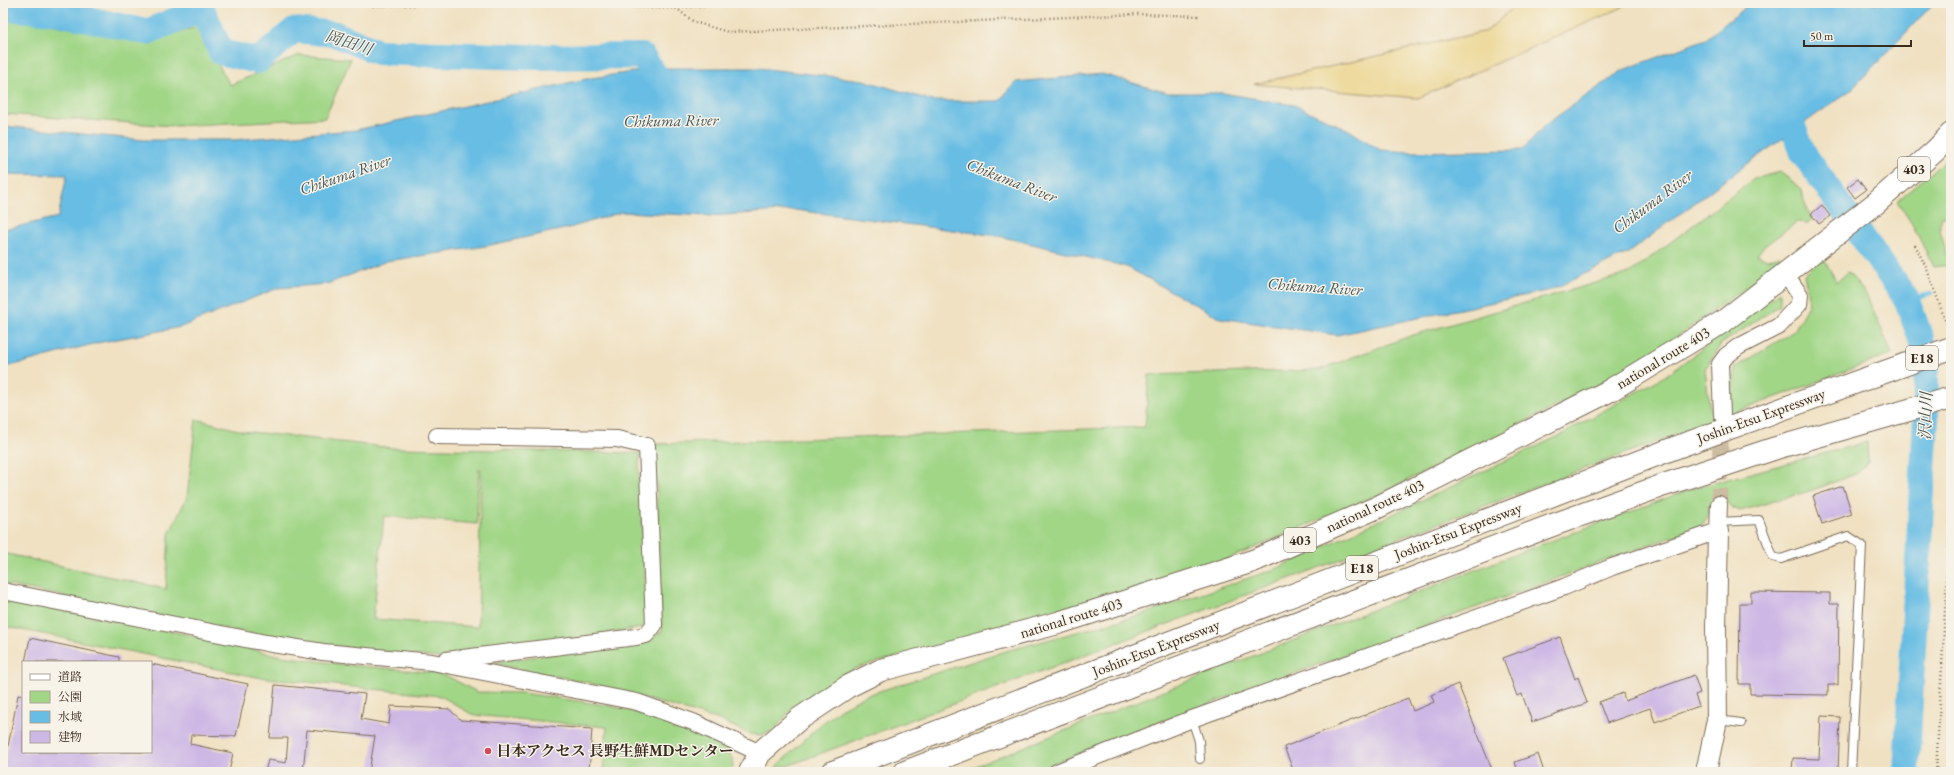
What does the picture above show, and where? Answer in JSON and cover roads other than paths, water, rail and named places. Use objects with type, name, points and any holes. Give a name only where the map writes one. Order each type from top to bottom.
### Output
[{"type":"highway","name":"national route 403","points":[[755,763],[799,719],[847,688],[881,670],[1058,623],[1253,561],[1378,507],[1609,391],[1724,321],[1876,203],[1936,150],[1951,134]]},
{"type":"highway","name":"Joshin-Etsu Expressway","points":[[833,772],[1677,447],[1951,348]]},
{"type":"highway","name":"Joshin-Etsu Expressway","points":[[905,772],[1557,524],[1664,485],[1768,451],[1951,398]]},
{"type":"street","points":[[1722,415],[1720,364],[1738,347],[1779,326],[1799,304],[1800,295],[1786,274]]},
{"type":"street","points":[[432,662],[636,637],[646,635],[654,625],[647,446],[617,439],[437,436]]},
{"type":"street","points":[[1706,772],[1717,720],[1716,628],[1719,504]]},
{"type":"street","points":[[1057,772],[1192,719],[1564,587],[1718,526]]},
{"type":"street","points":[[3,591],[273,645],[323,652],[432,662],[637,702],[693,722],[755,763]]},
{"type":"lane","points":[[1718,526],[1759,520],[1773,557],[1781,559],[1848,536],[1862,545],[1851,772]]},
{"type":"lane","points":[[1192,719],[1199,741],[1200,759]]},
{"type":"lane","points":[[1717,720],[1741,723]]},
{"type":"water","name":"Chikuma River","points":[[1751,3],[1934,3],[1852,89],[1729,177],[1628,253],[1551,290],[1337,335],[1220,318],[1127,267],[999,236],[795,210],[711,216],[622,212],[569,228],[486,246],[387,261],[327,284],[278,288],[181,327],[97,343],[3,367],[3,230],[58,217],[67,175],[3,174],[3,126],[144,140],[233,140],[356,130],[591,78],[661,68],[758,68],[863,80],[933,101],[999,101],[1016,82],[1102,74],[1168,93],[1222,93],[1294,105],[1349,130],[1380,150],[1411,152],[1522,150],[1545,125],[1623,70],[1706,39]]},
{"type":"waterway","name":"岡田川","points":[[3,8],[55,12],[147,32],[202,9],[221,52],[258,61],[294,30],[335,34],[378,52],[529,57],[642,56],[672,99]]},
{"type":"waterway","name":"沢山川","points":[[1783,100],[1803,153],[1907,300],[1921,339],[1926,369],[1926,418],[1906,772]]},
{"type":"waterway","points":[[1907,300],[1931,294]]},
{"type":"tunnel","points":[[1719,504],[1721,422]]},
{"type":"place","name":"日本アクセス 長野生鮮MDセンター","points":[[488,751]]}]
